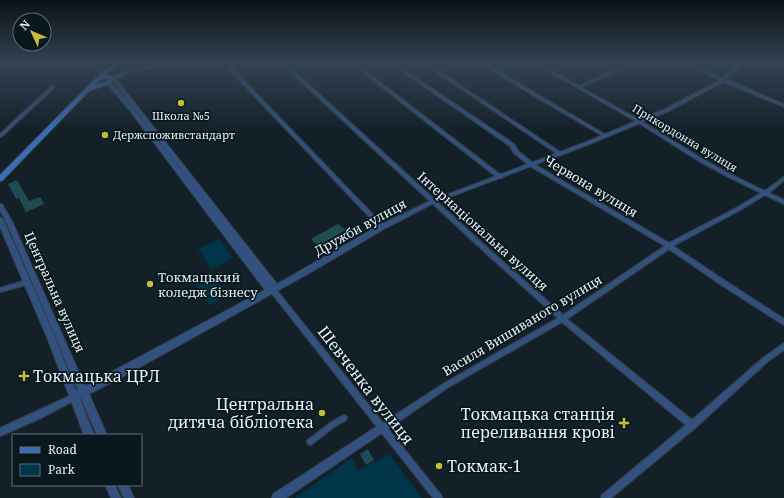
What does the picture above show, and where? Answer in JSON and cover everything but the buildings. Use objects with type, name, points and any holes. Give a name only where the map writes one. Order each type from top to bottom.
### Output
[{"type":"main road","points":[[0,179],[91,86]]},
{"type":"main road","points":[[87,90],[97,86]]},
{"type":"street","name":"Шевченка вулиця","points":[[112,86],[150,130]]},
{"type":"street","name":"Шевченка вулиця","points":[[119,86],[150,130],[272,289],[313,338],[438,498]]},
{"type":"street","points":[[247,86],[382,227]]},
{"type":"street","name":"Інтернаціональна вулиця","points":[[308,86],[432,202],[562,318],[692,425]]},
{"type":"street","points":[[383,86],[500,177]]},
{"type":"street","name":"Червона вулиця","points":[[426,86],[512,145],[516,152],[532,165],[669,246],[784,322]]},
{"type":"street","points":[[460,86],[562,154]]},
{"type":"street","points":[[523,86],[606,136]]},
{"type":"street","name":"Дружби вулиця","points":[[0,432],[38,415],[119,374],[310,269],[382,227],[432,202],[562,154],[640,122],[667,110],[711,86]]},
{"type":"street","points":[[738,86],[784,106]]},
{"type":"street","points":[[0,136],[53,87]]},
{"type":"street","name":"Прикордонна вулиця","points":[[579,87],[640,122],[699,159],[784,202]]},
{"type":"street","name":"Василя Вишиваного вулиця","points":[[277,498],[445,386],[562,318],[669,246],[740,208],[765,193],[784,178]]},
{"type":"street","name":"Центральна вулиця","points":[[0,206],[7,216],[21,258],[27,282],[52,340],[89,434]]},
{"type":"street","name":"Центральна вулиця","points":[[0,219],[21,258],[84,392],[102,434]]},
{"type":"street","points":[[0,290],[27,282]]},
{"type":"street","points":[[605,498],[692,425],[765,360],[784,346]]},
{"type":"street","points":[[310,442],[332,425],[344,418]]},
{"type":"street","points":[[110,486],[116,498]]},
{"type":"street","points":[[123,486],[129,498]]},
{"type":"green space","points":[[219,239],[233,258],[211,269],[198,249]]},
{"type":"green space","points":[[211,272],[227,296],[209,305],[194,281]]},
{"type":"green space","points":[[389,454],[422,498],[295,498],[352,458],[358,471]]},
{"type":"place","name":"Школа №5","points":[[181,103]]},
{"type":"place","name":"Держспоживстандарт","points":[[105,135]]},
{"type":"place","name":"Токмацький коледж бізнесу","points":[[150,284]]},
{"type":"place","name":"Токмацька ЦРЛ","points":[[24,376]]},
{"type":"place","name":"Центральна дитяча бібліотека","points":[[322,413]]},
{"type":"place","name":"Токмацька станція переливання крові","points":[[624,423]]},
{"type":"place","name":"Токмак-1","points":[[439,466]]}]
